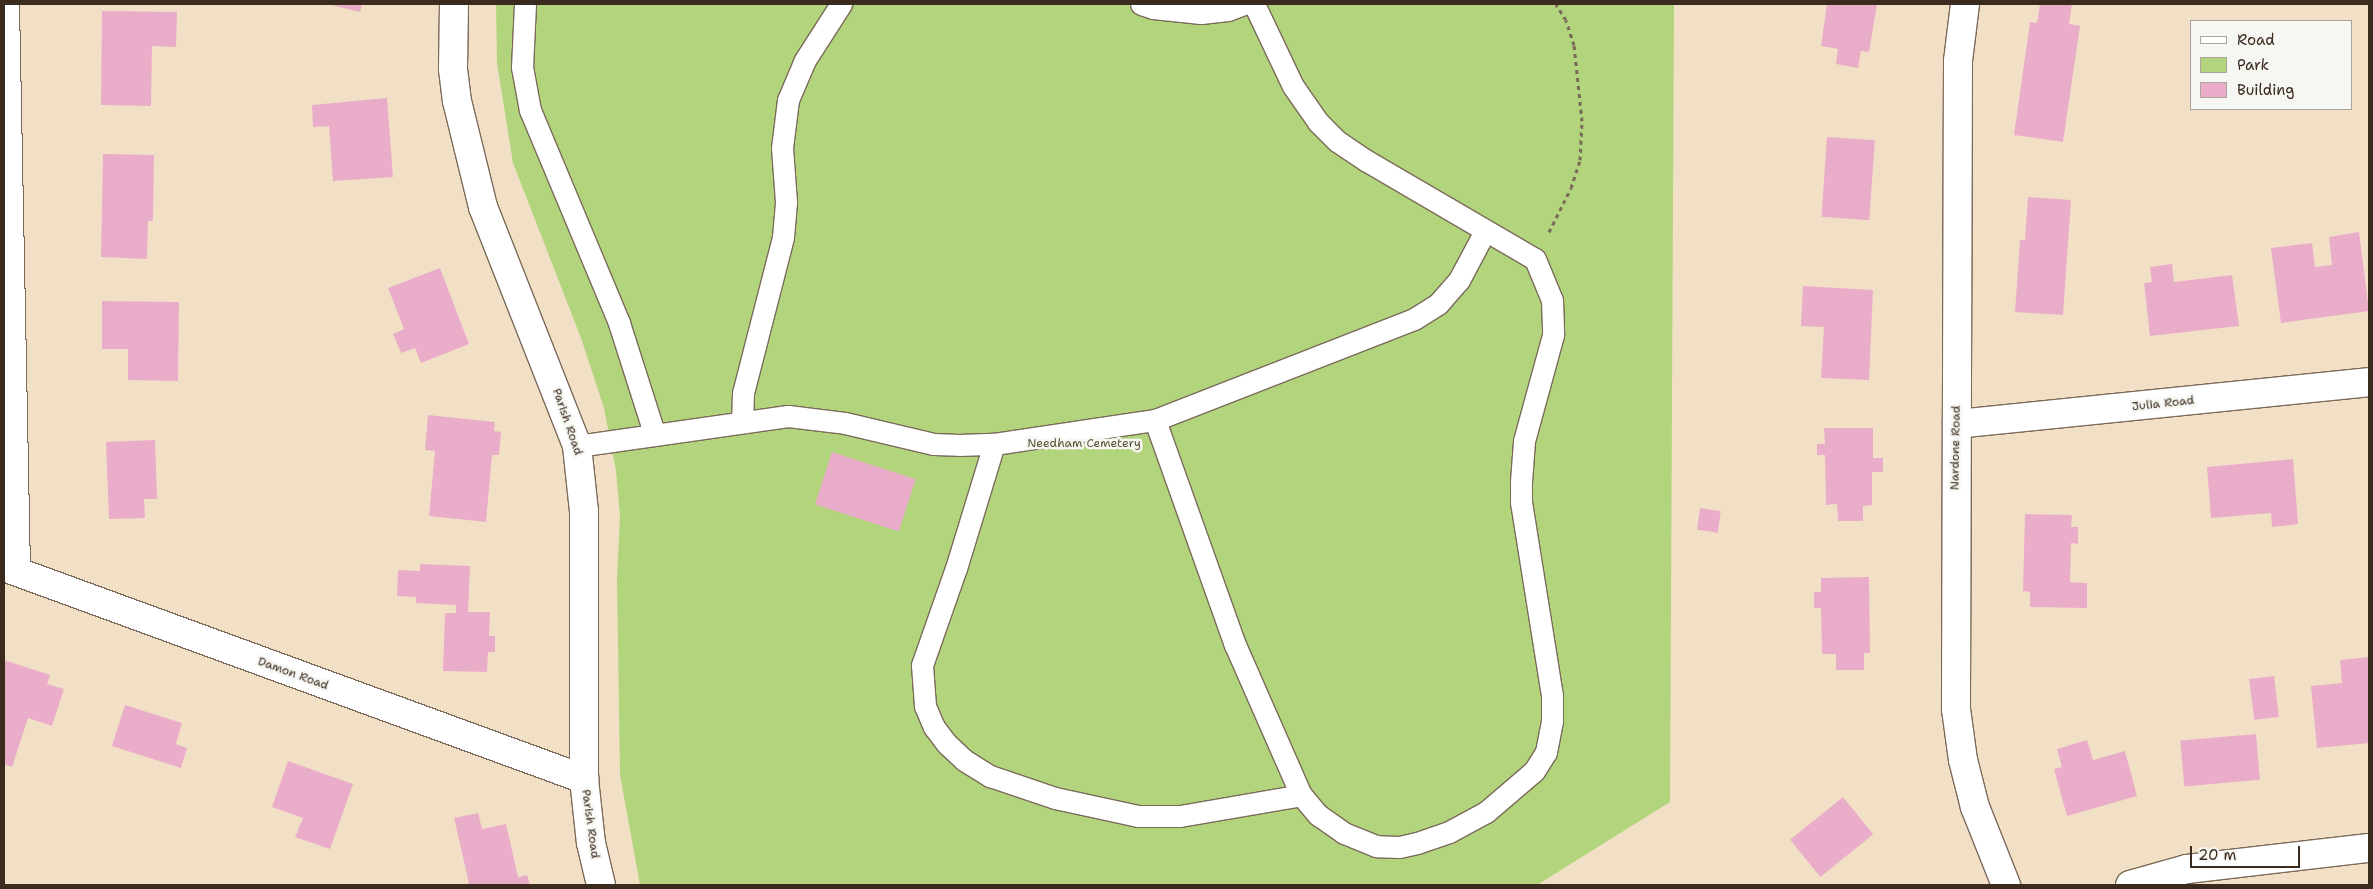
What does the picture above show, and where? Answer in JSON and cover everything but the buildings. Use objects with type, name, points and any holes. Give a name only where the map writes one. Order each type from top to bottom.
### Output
[{"type":"street","points":[[5,4],[10,569]]},
{"type":"street","name":"Parish Road","points":[[454,4],[453,69],[457,101],[483,207],[577,446],[584,511],[584,779],[591,843],[601,885]]},
{"type":"street","name":"Nardone Road","points":[[1966,4],[1958,61],[1956,709],[1963,760],[1975,807],[2006,885]]},
{"type":"street","name":"Julia Road","points":[[1957,424],[2369,382]]},
{"type":"street","name":"Damon Road","points":[[10,569],[584,779]]},
{"type":"street","points":[[2130,885],[2187,869],[2369,848]]},
{"type":"lane","points":[[525,4],[522,67],[530,110],[619,324],[654,433]]},
{"type":"lane","points":[[742,422],[743,393],[783,237],[786,202],[782,148],[788,100],[805,60],[841,4]]},
{"type":"lane","points":[[1141,4],[1153,8],[1200,13],[1228,10],[1244,4]]},
{"type":"lane","points":[[1155,420],[1235,645],[1301,794],[1318,815],[1354,839],[1386,847],[1399,847],[1449,832],[1486,812],[1534,771],[1546,752],[1552,721],[1552,695],[1521,502],[1524,441],[1554,319],[1546,280],[1535,259],[1367,161],[1337,141],[1318,122],[1293,86],[1254,4]]},
{"type":"lane","points":[[577,446],[654,433],[788,416],[807,418],[934,444],[994,444],[1155,420],[1414,319],[1438,304],[1459,280],[1485,231]]},
{"type":"lane","points":[[994,444],[956,568],[922,665],[925,706],[934,727],[947,744],[964,760],[990,776],[1055,798],[1138,816],[1180,816],[1301,794]]},
{"type":"path","points":[[1535,259],[1571,188],[1580,160],[1582,120],[1579,70],[1566,20],[1556,4]]},
{"type":"green space","name":"Needham Cemetery","points":[[496,4],[1674,4],[1670,802],[1537,885],[640,885],[620,775],[617,579],[620,516],[616,471],[604,408],[581,338],[513,163],[497,63]]}]
